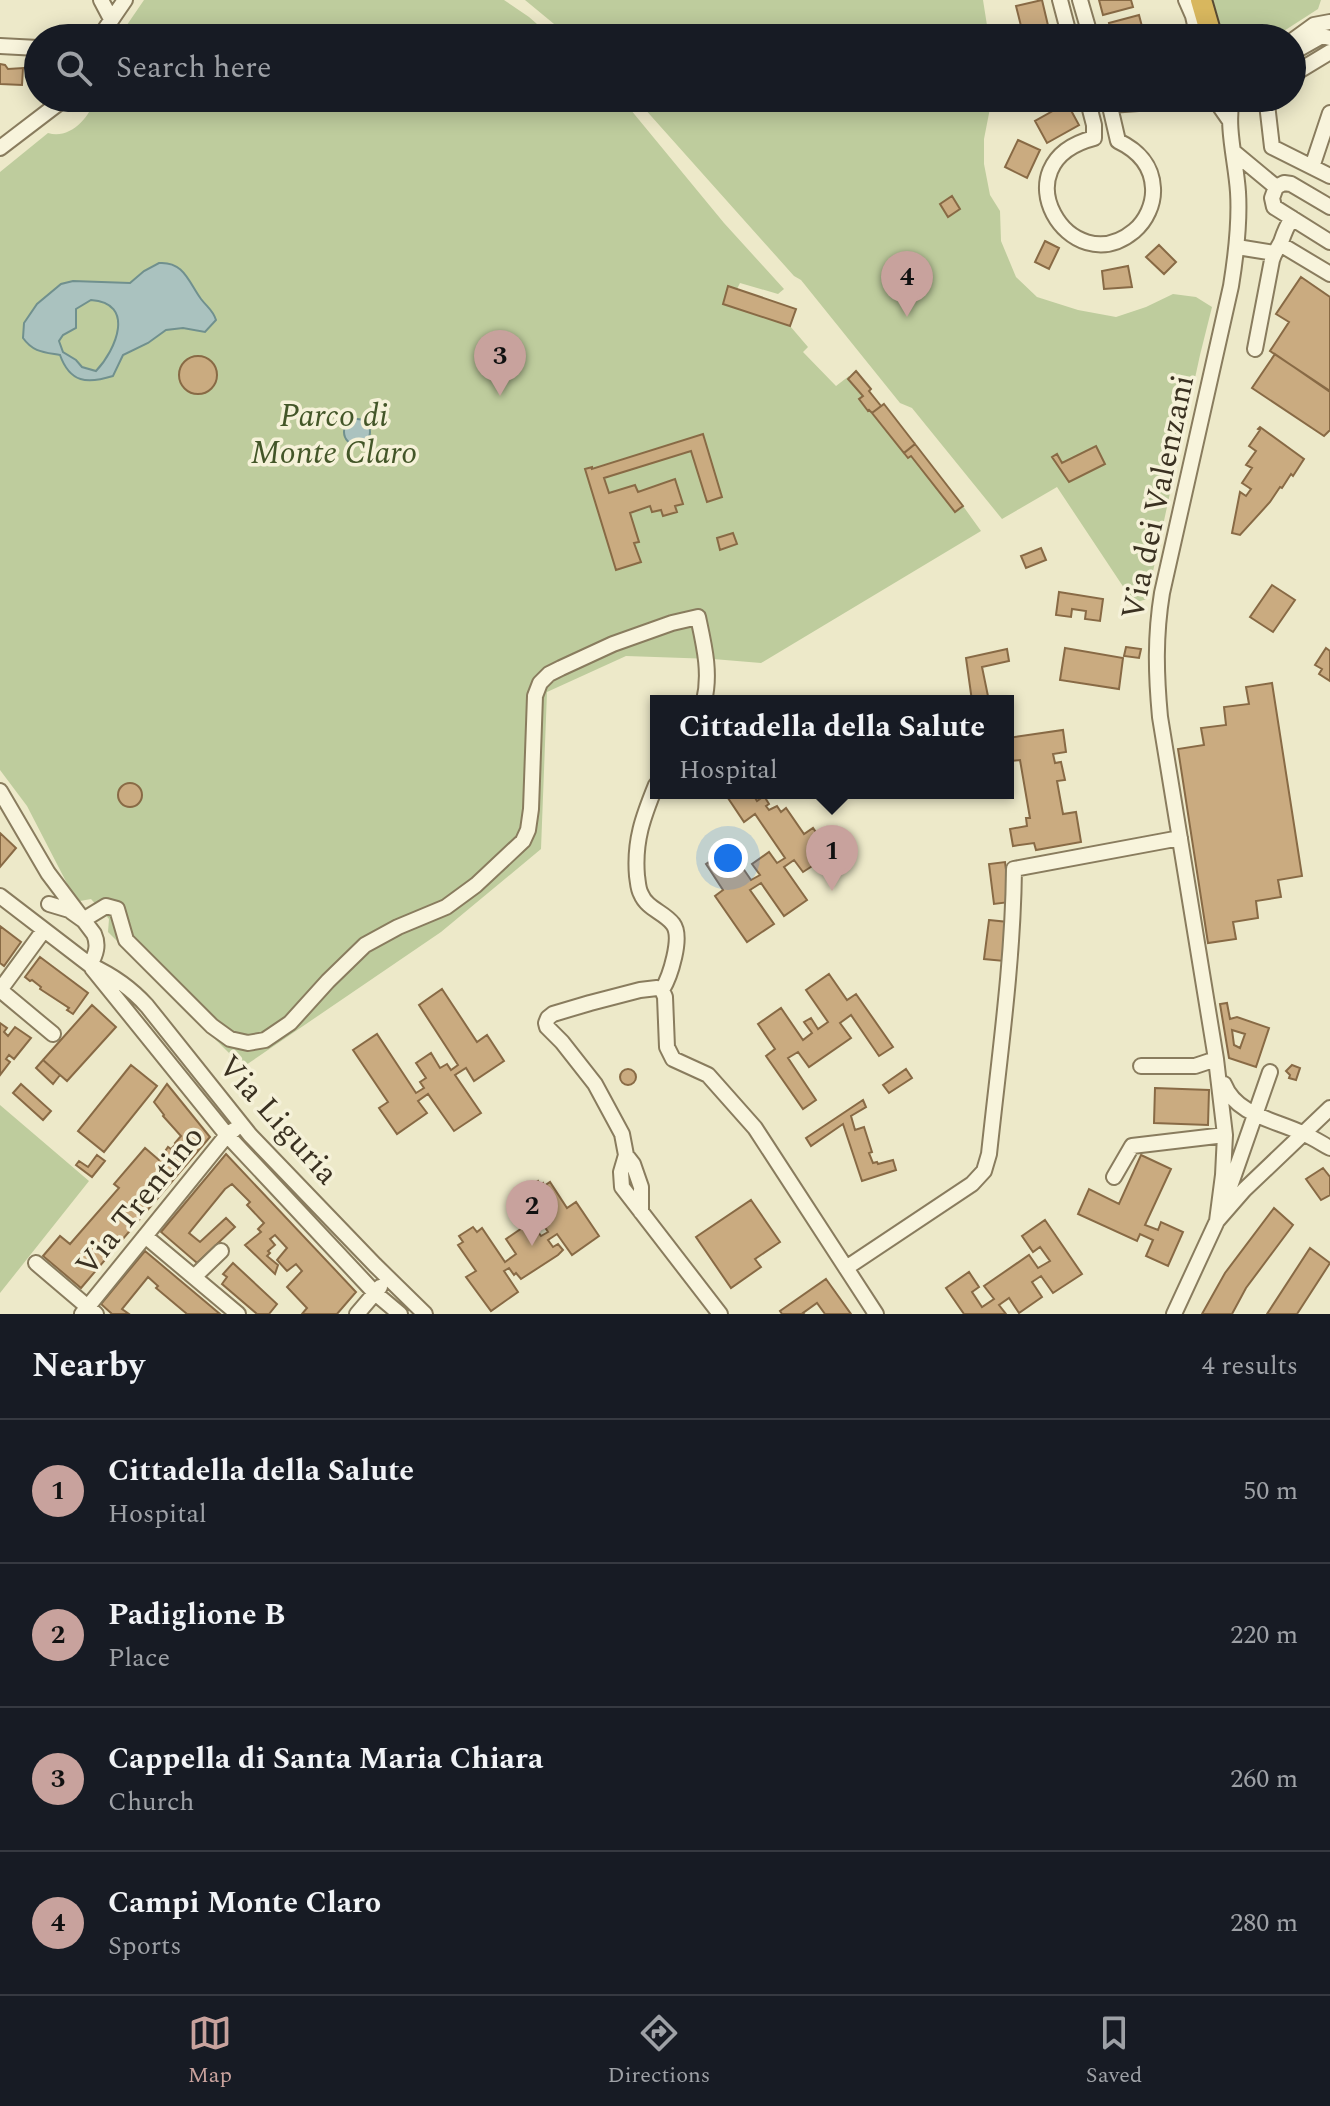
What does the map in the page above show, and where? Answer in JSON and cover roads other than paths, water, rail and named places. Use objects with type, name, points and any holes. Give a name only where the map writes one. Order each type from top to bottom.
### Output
[{"type":"highway","points":[[1201,0],[1208,24]]},
{"type":"street","points":[[101,0],[111,19]]},
{"type":"street","points":[[108,24],[125,0]]},
{"type":"street","points":[[1060,0],[1066,24]]},
{"type":"street","points":[[1080,0],[1087,24]]},
{"type":"street","points":[[1186,0],[1195,24]]},
{"type":"street","points":[[1306,34],[1314,25],[1330,22]]},
{"type":"street","points":[[1306,43],[1322,36],[1330,38]]},
{"type":"street","points":[[0,46],[24,47]]},
{"type":"street","points":[[1306,65],[1330,52]]},
{"type":"street","points":[[0,148],[47,112]]},
{"type":"street","points":[[1090,112],[1094,138],[1068,149],[1058,159],[1047,185],[1048,199],[1059,224],[1070,234],[1082,240],[1110,243],[1122,239],[1142,223],[1152,201],[1151,176],[1146,165],[1130,147],[1118,141],[1111,112]]},
{"type":"street","name":"Via dei Valenzani","points":[[1224,112],[1230,121]]},
{"type":"street","name":"Via dei Valenzani","points":[[1217,1221],[1225,1129],[1160,717],[1157,625],[1237,247],[1238,194],[1231,112]]},
{"type":"street","points":[[1268,112],[1272,147],[1330,176]]},
{"type":"street","points":[[1312,167],[1330,113]]},
{"type":"street","points":[[1235,153],[1276,187]]},
{"type":"street","points":[[1330,207],[1291,184],[1276,187],[1272,198],[1274,207],[1330,242]]},
{"type":"street","points":[[1255,349],[1277,248],[1283,230],[1292,218]]},
{"type":"street","points":[[1237,247],[1277,248],[1330,274]]},
{"type":"street","points":[[83,920],[106,906],[117,909],[126,940],[212,1026],[230,1039],[248,1043],[265,1040],[290,1023],[365,945],[446,907],[476,885],[523,841],[531,809],[535,696],[540,683],[549,674],[613,644],[698,617],[706,658],[706,695]]},
{"type":"street","points":[[0,791],[48,873],[96,940],[97,953],[90,965]]},
{"type":"street","points":[[650,798],[636,850],[641,895],[649,906],[676,928],[672,967],[662,990]]},
{"type":"street","points":[[846,1268],[972,1184],[984,1171],[989,1154],[1002,1031],[1014,903],[1014,869],[1180,838]]},
{"type":"street","points":[[48,873],[51,884],[49,904],[0,990],[53,1034]]},
{"type":"street","name":"Via Liguria","points":[[0,896],[90,965],[134,991],[242,1125],[425,1314]]},
{"type":"street","points":[[49,904],[69,910],[83,920]]},
{"type":"street","name":"Via Liguria","points":[[90,965],[227,1135],[375,1293],[400,1314]]},
{"type":"street","points":[[720,1314],[622,1187],[621,1172],[626,1155],[622,1134],[595,1084],[547,1027],[548,1018],[553,1014],[640,990],[662,990],[667,1047],[673,1059],[708,1075],[755,1128],[876,1314]]},
{"type":"street","points":[[1141,1066],[1195,1066],[1216,1059],[1229,1096],[1243,1108],[1330,1148]]},
{"type":"street","points":[[1174,1314],[1217,1221],[1270,1072]]},
{"type":"street","points":[[1217,1221],[1244,1190],[1330,1108]]},
{"type":"street","name":"Via Trentino","points":[[89,1312],[145,1236],[227,1135],[242,1125]]},
{"type":"street","points":[[1114,1177],[1132,1146],[1225,1129]]},
{"type":"street","points":[[145,1236],[238,1314]]},
{"type":"street","points":[[194,1277],[221,1251]]},
{"type":"street","points":[[36,1263],[89,1312]]},
{"type":"street","points":[[357,1314],[388,1278]]},
{"type":"water","points":[[159,263],[180,269],[216,320],[205,332],[183,328],[166,330],[123,355],[113,376],[95,380],[74,376],[60,355],[35,349],[23,338],[24,323],[37,304],[61,284],[73,281],[130,283]],"holes":[[[91,300],[114,309],[118,329],[110,351],[96,371],[82,367],[63,352],[59,341],[76,328],[76,309]]]},
{"type":"water","points":[[357,419],[367,422],[370,432],[367,442],[357,445],[347,442],[344,432],[347,422]]},
{"type":"place","name":"Campi Monte Claro","points":[[907,317]]},
{"type":"place","name":"Cappella di Santa Maria Chiara","points":[[500,396]]},
{"type":"place","name":"Cittadella della Salute","points":[[832,891]]},
{"type":"place","name":"Padiglione B","points":[[532,1246]]},
{"type":"park label","name":"Parco di Monte Claro","points":[[334,434]]}]
